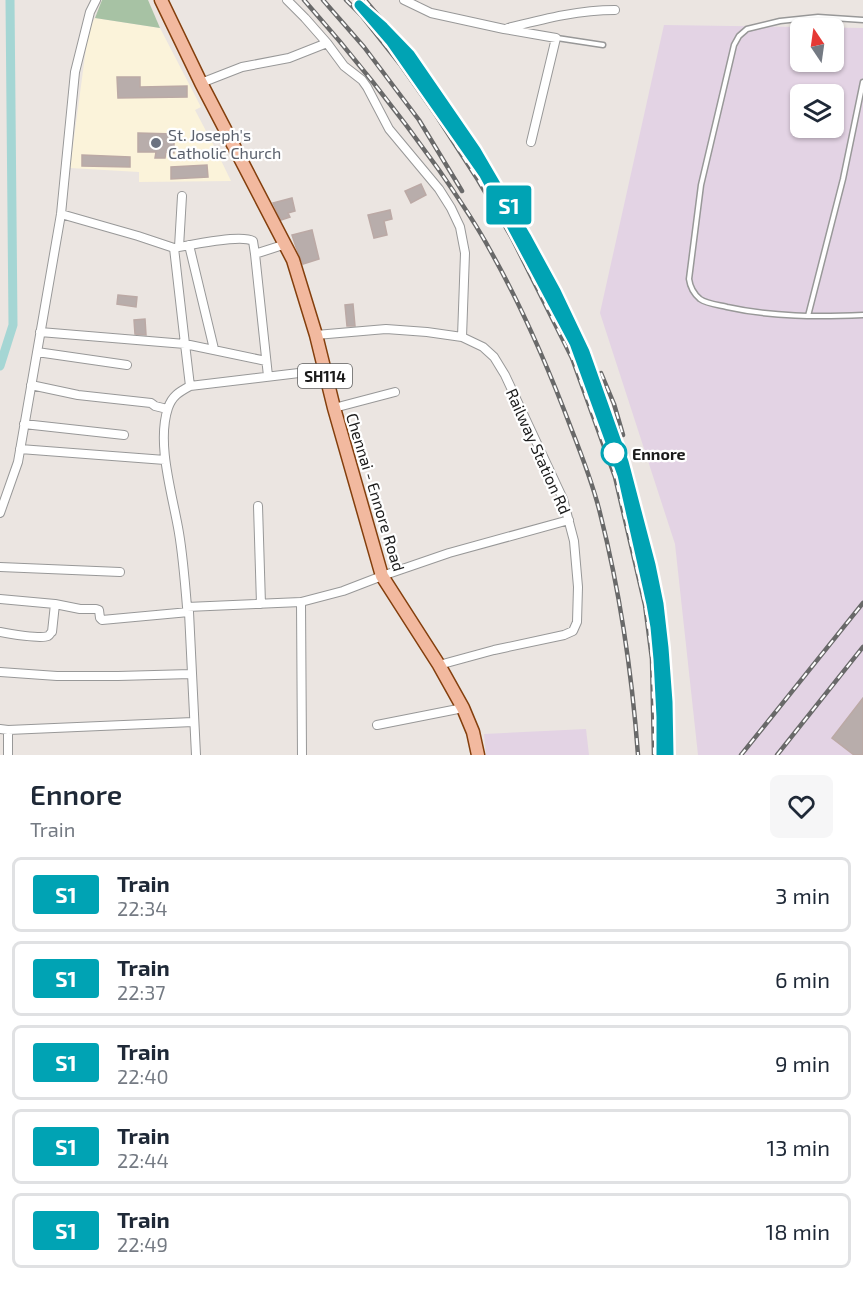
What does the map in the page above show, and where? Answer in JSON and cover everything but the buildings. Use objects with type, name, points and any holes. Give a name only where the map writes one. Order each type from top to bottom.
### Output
[{"type":"main road","name":"Chennai - Ennore Road","points":[[160,0],[286,244],[315,335],[382,576],[439,665],[463,708],[473,732],[478,755]]},
{"type":"street","points":[[0,513],[18,462],[61,214],[75,72],[90,12],[96,0]]},
{"type":"street","points":[[287,0],[327,43],[344,66],[362,80],[389,129],[439,189],[451,208],[460,227],[465,253],[462,337]]},
{"type":"street","points":[[404,0],[430,12],[556,38],[531,142]]},
{"type":"street","points":[[504,29],[588,10],[615,10]]},
{"type":"street","points":[[201,83],[242,67],[289,58],[327,43]]},
{"type":"street","points":[[182,196],[176,248],[190,386]]},
{"type":"street","points":[[61,214],[176,248],[248,238],[253,241],[268,376]]},
{"type":"street","points":[[255,254],[286,244]]},
{"type":"street","points":[[189,246],[214,349]]},
{"type":"street","name":"Railway Station Rd","points":[[315,335],[386,329],[462,337],[483,347],[494,357],[506,375],[563,500],[574,541],[578,587],[577,622],[573,631],[439,665]]},
{"type":"street","points":[[40,332],[185,344],[267,361]]},
{"type":"street","points":[[37,352],[127,365]]},
{"type":"street","points":[[196,755],[188,610],[180,534],[165,460],[167,409],[173,397],[190,386],[324,370]]},
{"type":"street","points":[[31,385],[78,395],[151,403],[167,409]]},
{"type":"street","points":[[334,408],[395,393]]},
{"type":"street","points":[[24,424],[124,435]]},
{"type":"street","points":[[20,449],[165,460]]},
{"type":"street","points":[[258,506],[261,604]]},
{"type":"street","points":[[0,599],[96,609],[99,610],[102,620],[188,610],[301,602],[343,591],[449,553],[569,520]]},
{"type":"street","points":[[0,567],[120,572]]},
{"type":"street","points":[[301,602],[302,755]]},
{"type":"street","points":[[0,633],[46,637],[52,632],[55,604]]},
{"type":"street","points":[[0,672],[57,676],[191,674]]},
{"type":"street","points":[[377,725],[463,708]]},
{"type":"street","points":[[8,755],[4,730],[193,722]]},
{"type":"lane","points":[[863,20],[799,18],[753,27],[739,36],[734,45],[699,195],[689,279],[690,286],[700,299],[713,304],[773,314],[863,315]]},
{"type":"lane","points":[[556,38],[603,45]]},
{"type":"lane","points":[[808,316],[843,179],[863,82]]},
{"type":"shaded area","points":[[95,18],[160,28],[201,107],[195,110],[231,181],[139,182],[139,172],[70,168],[87,41]]},
{"type":"shaded area","points":[[664,25],[790,27],[790,72],[844,72],[844,28],[863,28],[863,755],[698,755],[675,544],[600,313]]},
{"type":"shaded area","points":[[586,729],[589,755],[486,755],[484,734]]},
{"type":"green space","points":[[102,0],[148,0],[160,28],[95,18]]},
{"type":"waterway","points":[[0,366],[13,325],[10,0]]},
{"type":"railway","points":[[304,0],[374,83],[472,219],[513,293],[534,337],[583,460],[600,513],[614,573],[624,633],[638,755]]},
{"type":"railway","points":[[323,0],[364,47],[419,120],[462,191]]},
{"type":"railway","points":[[346,0],[362,16],[400,64],[478,180],[512,238],[572,358],[615,477],[645,605],[652,659],[654,755]]},
{"type":"railway","points":[[365,0],[427,78],[494,179],[556,291],[585,352],[624,462],[651,565],[659,604],[664,648],[669,755]]},
{"type":"railway","points":[[601,373],[614,404],[623,435]]},
{"type":"railway","points":[[741,755],[863,603]]},
{"type":"railway","points":[[777,755],[863,647]]},
{"type":"train","name":"S1","points":[[661,755],[658,659],[651,604],[622,475],[574,343],[484,175],[390,41],[359,5],[410,54],[476,150],[556,291],[585,352],[624,462],[651,565],[659,604],[664,648],[669,755]]},
{"type":"place","name":"St. Joseph's Catholic Church","points":[[156,143]]},
{"type":"place","name":"Ennore","points":[[614,453]]}]
